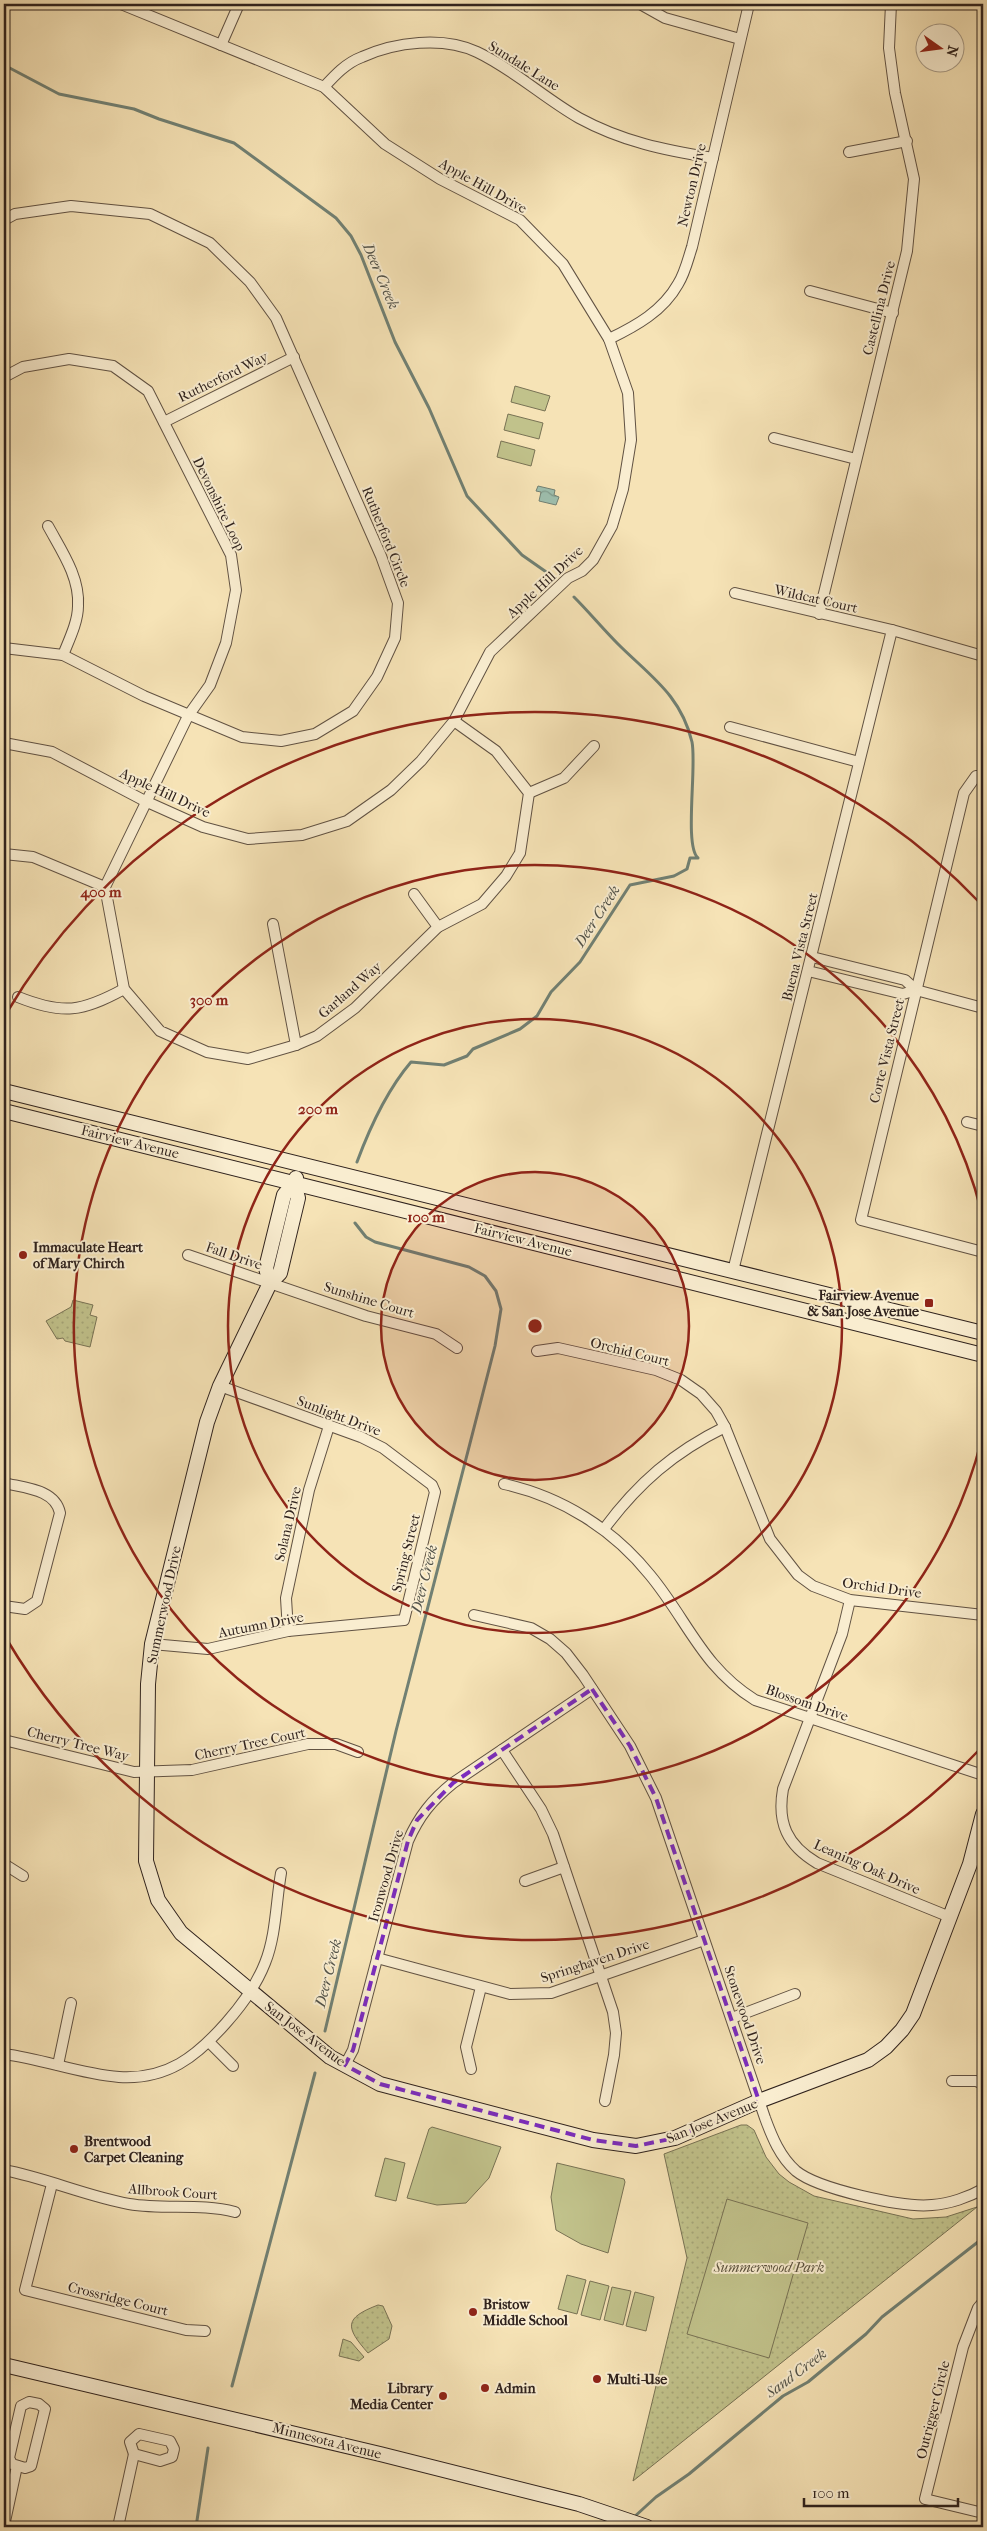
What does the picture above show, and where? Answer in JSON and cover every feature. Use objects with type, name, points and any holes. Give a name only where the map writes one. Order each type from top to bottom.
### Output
[{"type":"street","name":"Apple Hill Drive","points":[[4,742],[52,752],[145,800],[203,827],[248,839],[302,835],[347,821],[392,790],[422,761],[454,721],[490,652],[568,578],[582,571],[593,560],[612,526],[623,489],[631,440],[628,393],[608,339],[563,264],[520,220],[440,179],[385,144],[324,87],[120,4]]},
{"type":"street","points":[[221,44],[240,4]]},
{"type":"street","points":[[640,4],[665,18],[740,39]]},
{"type":"street","name":"Newton Drive","points":[[608,339],[631,328],[658,310],[679,284],[692,247],[749,4]]},
{"type":"street","name":"Castellina Drive","points":[[819,614],[908,251],[914,179],[895,93],[889,48],[891,4]]},
{"type":"street","name":"Sundale Lane","points":[[324,87],[338,72],[360,57],[382,50],[413,44],[446,44],[476,51],[579,118],[613,133],[647,146],[713,158]]},
{"type":"street","points":[[849,152],[907,141]]},
{"type":"street","name":"Rutherford Circle","points":[[4,220],[15,214],[71,206],[150,214],[210,243],[250,282],[276,318],[388,575],[398,603],[395,638],[377,677],[353,711],[315,734],[281,741],[242,738],[144,696],[63,654],[4,648]]},
{"type":"street","points":[[810,291],[892,313]]},
{"type":"street","name":"Rutherford Way","points":[[164,422],[294,357]]},
{"type":"street","name":"Devonshire Loop","points":[[4,377],[23,367],[69,358],[113,366],[148,391],[231,555],[236,590],[226,643],[210,685],[188,716],[145,800]]},
{"type":"street","points":[[774,438],[856,460]]},
{"type":"street","points":[[48,526],[74,576],[78,606],[71,634],[63,654]]},
{"type":"street","name":"Wildcat Court","points":[[735,593],[892,630],[983,656]]},
{"type":"street","name":"Buena Vista Street","points":[[733,1271],[892,630]]},
{"type":"street","points":[[454,721],[496,751],[529,793],[564,778],[594,746]]},
{"type":"street","points":[[730,727],[859,762]]},
{"type":"street","name":"Corte Vista Street","points":[[983,777],[976,776],[964,794],[861,1220],[983,1252]]},
{"type":"street","name":"Garland Way","points":[[124,989],[160,1031],[207,1052],[248,1059],[296,1045],[317,1036],[355,1008],[438,927],[482,904],[506,876],[520,853],[529,793]]},
{"type":"street","points":[[18,997],[43,1007],[70,1009],[96,1004],[124,989],[105,887],[145,800]]},
{"type":"street","points":[[4,854],[33,858],[105,887]]},
{"type":"street","points":[[414,894],[438,927]]},
{"type":"street","points":[[273,924],[296,1045]]},
{"type":"street","points":[[812,957],[905,980],[916,990],[983,1008]]},
{"type":"street","points":[[808,971],[904,994],[916,990]]},
{"type":"street","name":"Fairview Avenue","points":[[4,1091],[983,1333]]},
{"type":"street","name":"Fairview Avenue","points":[[4,1111],[983,1355]]},
{"type":"street","points":[[967,1122],[983,1126]]},
{"type":"street","name":"Summerwood Drive","points":[[250,1992],[180,1933],[158,1900],[146,1861],[148,1684],[152,1644],[207,1422],[220,1386],[270,1283],[280,1273],[298,1198],[294,1183],[299,1165]]},
{"type":"street","name":"Fall Drive","points":[[188,1255],[270,1283]]},
{"type":"street","name":"Sunshine Court","points":[[270,1283],[366,1316],[436,1334],[457,1348]]},
{"type":"street","name":"Orchid Court","points":[[537,1351],[558,1348],[656,1370],[680,1380],[700,1394],[716,1411],[725,1427]]},
{"type":"street","name":"Sunlight Drive","points":[[220,1386],[362,1437],[383,1448],[432,1485],[435,1492]]},
{"type":"street","name":"Solana Drive","points":[[288,1631],[286,1598],[309,1490],[329,1426]]},
{"type":"street","points":[[604,1529],[624,1502],[663,1466],[694,1442],[725,1427]]},
{"type":"street","name":"Orchid Drive","points":[[725,1427],[770,1539],[777,1551],[798,1575],[813,1586],[850,1600],[983,1615]]},
{"type":"street","points":[[4,1483],[43,1492],[54,1499],[58,1506],[58,1526],[37,1601],[25,1609],[4,1606]]},
{"type":"street","name":"Blossom Drive","points":[[504,1484],[547,1497],[604,1529],[651,1576],[702,1653],[739,1690],[755,1700],[983,1774]]},
{"type":"street","name":"Spring Street","points":[[404,1620],[435,1492]]},
{"type":"street","name":"Leaning Oak Drive","points":[[850,1600],[842,1634],[783,1789],[780,1806],[783,1824],[791,1842],[817,1863],[950,1918]]},
{"type":"street","name":"Stonewood Drive","points":[[474,1615],[531,1628],[550,1639],[566,1653],[592,1688],[630,1746],[645,1773],[732,2018],[759,2102],[774,2142],[784,2158],[796,2171],[816,2183],[910,2205],[933,2205],[950,2202],[983,2189]]},
{"type":"street","name":"Autumn Drive","points":[[152,1644],[208,1649],[288,1631],[404,1620]]},
{"type":"street","name":"Ironwood Drive","points":[[345,2065],[353,2050],[408,1841],[417,1820],[433,1799],[453,1783],[592,1688]]},
{"type":"street","name":"Cherry Tree Way","points":[[4,1740],[133,1772],[146,1772]]},
{"type":"street","name":"Cherry Tree Court","points":[[146,1772],[192,1770],[308,1744],[336,1744],[358,1752]]},
{"type":"street","points":[[502,1750],[541,1809],[553,1834],[613,2012],[616,2033],[614,2055],[605,2101]]},
{"type":"street","name":"San Jose Avenue","points":[[250,1992],[330,2056],[380,2084],[593,2140],[636,2146],[675,2138],[759,2102],[854,2066],[886,2046],[902,2030],[913,2014],[950,1918],[970,1864],[983,1814]]},
{"type":"street","points":[[4,1864],[22,1876]]},
{"type":"street","points":[[525,1881],[564,1867]]},
{"type":"street","points":[[4,2054],[119,2077],[144,2076],[178,2065],[209,2042],[250,1992],[269,1951],[281,1873]]},
{"type":"street","name":"Springhaven Drive","points":[[377,1958],[510,1994],[532,1995],[551,1993],[601,1974],[704,1940]]},
{"type":"street","points":[[471,2069],[466,2048],[481,1987]]},
{"type":"street","points":[[732,2018],[795,1994]]},
{"type":"street","points":[[58,2065],[70,2003]]},
{"type":"street","points":[[209,2042],[233,2066]]},
{"type":"street","points":[[952,2080],[976,2081],[983,2084]]},
{"type":"street","name":"Allbrook Court","points":[[4,2170],[130,2204],[153,2207],[214,2206],[235,2212]]},
{"type":"street","name":"Crossridge Court","points":[[52,2184],[25,2290],[186,2330],[205,2331]]},
{"type":"street","name":"Outrigger Circle","points":[[983,2302],[978,2308],[963,2347],[925,2499],[983,2514]]},
{"type":"street","name":"Minnesota Avenue","points":[[4,2365],[332,2442],[579,2504],[647,2527]]},
{"type":"street","points":[[29,2402],[39,2404],[45,2409],[31,2466],[25,2468],[17,2466],[12,2464],[9,2458],[21,2406],[29,2402]]},
{"type":"street","points":[[118,2527],[134,2454]]},
{"type":"street","points":[[4,2526],[17,2466]]},
{"type":"highlighted area","points":[[592,1689],[630,1746],[656,1798],[759,2101],[675,2138],[636,2146],[593,2140],[380,2084],[345,2065],[353,2050],[408,1841],[417,1820],[453,1783]]},
{"type":"green space","points":[[515,386],[550,396],[545,411],[511,402]]},
{"type":"green space","points":[[508,414],[543,423],[539,439],[504,430]]},
{"type":"green space","points":[[501,441],[535,450],[531,466],[497,457]]},
{"type":"green space","points":[[73,1300],[93,1305],[90,1315],[97,1317],[90,1347],[65,1341],[63,1338],[57,1339],[46,1321],[71,1307]]},
{"type":"green space","name":"Summerwood Park","points":[[741,2125],[747,2125],[754,2130],[766,2157],[779,2174],[814,2196],[913,2219],[946,2217],[977,2207],[633,2481],[687,2258],[664,2154]]},
{"type":"green space","points":[[432,2127],[501,2147],[489,2178],[466,2203],[437,2205],[407,2198],[429,2129]]},
{"type":"green space","points":[[385,2158],[405,2163],[396,2201],[375,2196]]},
{"type":"green space","points":[[557,2163],[624,2179],[625,2182],[608,2253],[581,2244],[556,2230],[551,2197]]},
{"type":"green space","points":[[727,2199],[808,2223],[769,2358],[687,2334]]},
{"type":"green space","points":[[567,2275],[586,2280],[577,2314],[558,2309]]},
{"type":"green space","points":[[590,2281],[609,2286],[600,2320],[581,2315]]},
{"type":"green space","points":[[612,2287],[631,2291],[623,2325],[604,2320]]},
{"type":"green space","points":[[635,2292],[654,2297],[646,2331],[626,2326]]},
{"type":"green space","points":[[378,2305],[383,2306],[392,2326],[389,2339],[368,2353],[355,2336],[352,2324],[359,2314]]},
{"type":"green space","points":[[343,2339],[351,2342],[364,2357],[359,2361],[339,2356]]},
{"type":"water","points":[[538,486],[555,490],[554,495],[559,497],[556,505],[539,501],[541,492],[536,491]]},
{"type":"waterway","name":"Deer Creek","points":[[4,65],[59,94],[134,109],[234,143],[336,218],[351,236],[361,255],[395,342],[429,408],[467,496],[522,555],[552,576]]},
{"type":"waterway","name":"Deer Creek","points":[[357,1162],[380,1109],[394,1085],[411,1062],[444,1065],[467,1056],[473,1049],[520,1029],[537,1016],[551,992],[580,962],[630,885],[674,876],[687,869],[690,858],[698,858],[694,851],[691,822],[692,742],[680,711],[663,687],[618,644],[574,597]]},
{"type":"waterway","name":"Deer Creek","points":[[325,2031],[396,1731],[495,1346],[501,1309],[496,1291],[485,1276],[469,1267],[375,1242],[366,1237],[355,1223]]},
{"type":"waterway","name":"Deer Creek","points":[[232,2386],[315,2073]]},
{"type":"waterway","name":"Sand Creek","points":[[633,2518],[656,2497],[689,2474],[783,2396],[808,2382],[866,2334],[882,2317],[983,2238]]},
{"type":"waterway","name":"Deer Creek","points":[[196,2527],[208,2448]]},
{"type":"place","name":"Immaculate Heart of Mary Chirch","points":[[23,1255]]},
{"type":"place","name":"Fairview Avenue & San Jose Avenue","points":[[929,1303]]},
{"type":"place","name":"Brentwood Carpet Cleaning","points":[[74,2149]]},
{"type":"place","name":"Bristow Middle School","points":[[473,2312]]},
{"type":"place","name":"Multi-Use","points":[[597,2379]]},
{"type":"place","name":"Admin","points":[[485,2388]]},
{"type":"place","name":"Library Media Center","points":[[443,2396]]}]
